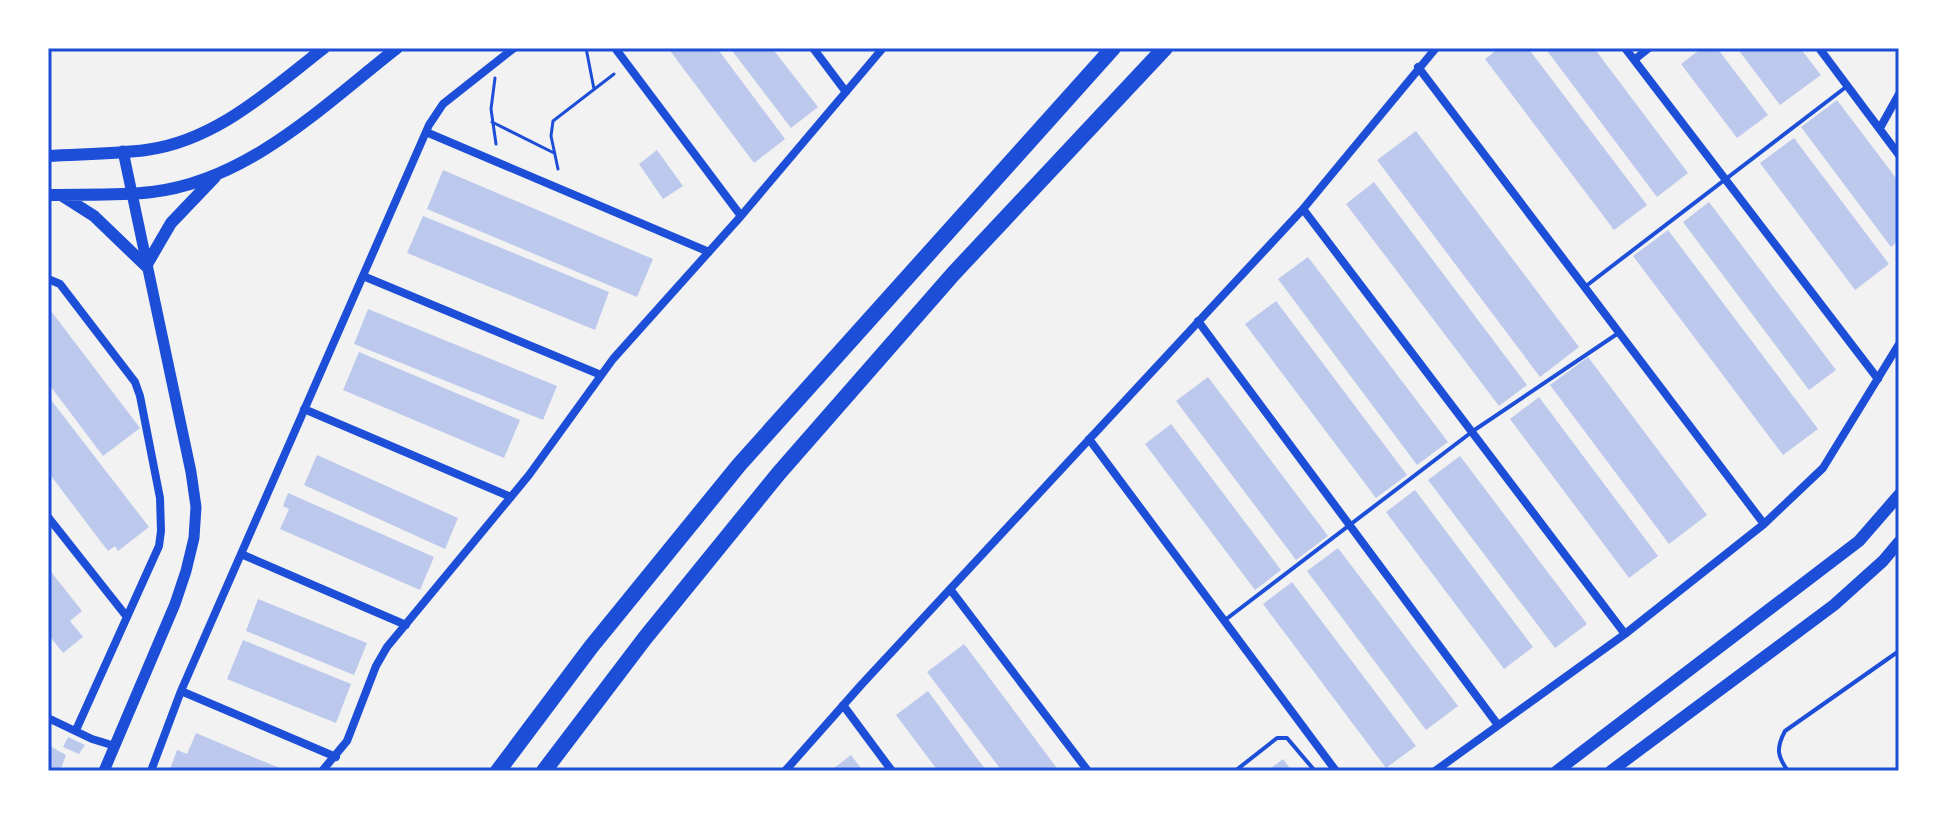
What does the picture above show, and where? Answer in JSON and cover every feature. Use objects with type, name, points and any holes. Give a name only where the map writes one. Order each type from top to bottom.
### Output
[{"type":"highway","points":[[498,771],[601,635],[739,465],[1113,48]]},
{"type":"highway","points":[[544,771],[645,638],[789,461],[954,273],[1165,48]]},
{"type":"main road","points":[[48,156],[168,145],[214,128],[324,48]]},
{"type":"main road","points":[[54,195],[131,193],[173,188],[220,173],[263,151],[397,48]]},
{"type":"main road","points":[[54,195],[94,216],[146,266],[171,223],[220,173]]},
{"type":"main road","points":[[1557,771],[1859,541],[1899,495]]},
{"type":"main road","points":[[1611,771],[1834,605],[1883,561],[1899,542]]},
{"type":"street","points":[[151,771],[181,691],[426,132],[443,104],[514,48]]},
{"type":"street","points":[[615,48],[741,216]]},
{"type":"street","points":[[813,48],[846,92]]},
{"type":"street","points":[[322,771],[336,757],[352,730],[380,657],[511,497],[601,375],[883,48]]},
{"type":"street","points":[[785,771],[1303,209],[1436,48]]},
{"type":"street","points":[[1625,48],[1878,379]]},
{"type":"street","points":[[1634,60],[1649,48]]},
{"type":"street","points":[[1819,48],[1899,155]]},
{"type":"street","points":[[1418,67],[1764,524]]},
{"type":"street","points":[[1880,128],[1899,94]]},
{"type":"street","points":[[426,132],[709,252]]},
{"type":"street","points":[[104,771],[175,604],[194,538],[196,507],[123,151]]},
{"type":"street","points":[[1303,209],[1625,634]]},
{"type":"street","points":[[363,276],[601,375]]},
{"type":"street","points":[[48,279],[60,284],[135,382],[160,498],[159,546],[76,730]]},
{"type":"street","points":[[1198,321],[1498,725]]},
{"type":"street","points":[[1435,771],[1625,634],[1764,524],[1823,468],[1899,344]]},
{"type":"street","points":[[304,409],[511,497]]},
{"type":"street","points":[[1089,439],[1336,771]]},
{"type":"street","points":[[48,517],[127,617]]},
{"type":"street","points":[[241,554],[406,625]]},
{"type":"street","points":[[950,589],[1088,771]]},
{"type":"street","points":[[181,691],[336,757]]},
{"type":"street","points":[[843,705],[892,771]]},
{"type":"street","points":[[48,718],[92,739],[115,746]]},
{"type":"lane","points":[[1584,288],[1847,86]]},
{"type":"lane","points":[[1225,620],[1473,431],[1619,333]]},
{"type":"lane","points":[[1788,771],[1778,758],[1778,745],[1785,731],[1899,651]]},
{"type":"lane","points":[[1235,771],[1277,738],[1287,738],[1315,771]]},
{"type":"path","points":[[586,48],[594,89]]},
{"type":"path","points":[[558,169],[551,136],[553,121],[614,74]]},
{"type":"path","points":[[495,78],[492,122],[496,144]]},
{"type":"path","points":[[492,122],[554,153]]},
{"type":"building","points":[[668,48],[717,48],[785,139],[754,163]]},
{"type":"building","points":[[730,48],[772,48],[818,107],[791,128]]},
{"type":"building","points":[[1499,48],[1528,48],[1647,205],[1614,230],[1485,59]]},
{"type":"building","points":[[1545,48],[1594,48],[1688,173],[1657,197]]},
{"type":"building","points":[[1702,48],[1717,48],[1768,115],[1737,138],[1681,64]]},
{"type":"building","points":[[1737,48],[1800,48],[1821,75],[1780,105]]},
{"type":"building","points":[[1837,100],[1899,182],[1899,240],[1891,247],[1801,127]]},
{"type":"building","points":[[1416,131],[1579,347],[1540,377],[1377,160]]},
{"type":"building","points":[[1794,138],[1889,264],[1855,290],[1760,163]]},
{"type":"building","points":[[657,150],[683,186],[663,199],[639,164]]},
{"type":"building","points":[[443,170],[653,259],[637,297],[427,209]]},
{"type":"building","points":[[1374,182],[1527,385],[1499,406],[1346,204]]},
{"type":"building","points":[[1709,202],[1836,370],[1809,390],[1683,222]]},
{"type":"building","points":[[423,216],[609,292],[595,330],[407,253]]},
{"type":"building","points":[[1668,230],[1818,429],[1783,455],[1633,256]]},
{"type":"building","points":[[1308,257],[1448,442],[1417,465],[1278,279]]},
{"type":"building","points":[[1276,301],[1407,475],[1376,498],[1245,324]]},
{"type":"building","points":[[48,307],[140,428],[103,456],[48,383]]},
{"type":"building","points":[[368,309],[557,386],[543,420],[354,344]]},
{"type":"building","points":[[359,352],[520,420],[504,458],[343,390]]},
{"type":"building","points":[[1588,357],[1707,515],[1669,544],[1550,385]]},
{"type":"building","points":[[1208,377],[1328,536],[1296,560],[1176,401]]},
{"type":"building","points":[[48,396],[149,527],[118,551],[115,546],[108,551],[48,472]]},
{"type":"building","points":[[1539,397],[1658,556],[1629,578],[1510,419]]},
{"type":"building","points":[[1171,424],[1281,570],[1255,590],[1145,444]]},
{"type":"building","points":[[317,455],[458,518],[445,549],[304,485]]},
{"type":"building","points":[[1460,456],[1587,624],[1555,648],[1428,480]]},
{"type":"building","points":[[1415,490],[1533,647],[1504,669],[1386,512]]},
{"type":"building","points":[[288,493],[434,557],[420,590],[280,529],[289,509],[283,506]]},
{"type":"building","points":[[1338,548],[1458,706],[1426,730],[1307,571]]},
{"type":"building","points":[[48,568],[82,611],[70,621],[83,637],[63,653],[48,634]]},
{"type":"building","points":[[1292,582],[1416,746],[1386,768],[1263,604]]},
{"type":"building","points":[[258,599],[367,643],[354,675],[246,631]]},
{"type":"building","points":[[243,640],[351,684],[336,723],[227,679]]},
{"type":"building","points":[[964,644],[1059,771],[1002,771],[927,672]]},
{"type":"building","points":[[928,691],[987,771],[938,771],[896,715]]},
{"type":"building","points":[[196,733],[287,771],[170,769],[177,750],[187,754]]},
{"type":"building","points":[[68,737],[85,745],[79,754],[63,747]]},
{"type":"building","points":[[48,745],[66,755],[60,771],[48,771]]},
{"type":"building","points":[[851,755],[863,771],[830,771]]},
{"type":"building","points":[[1283,759],[1292,771],[1266,771],[1271,768]]}]
